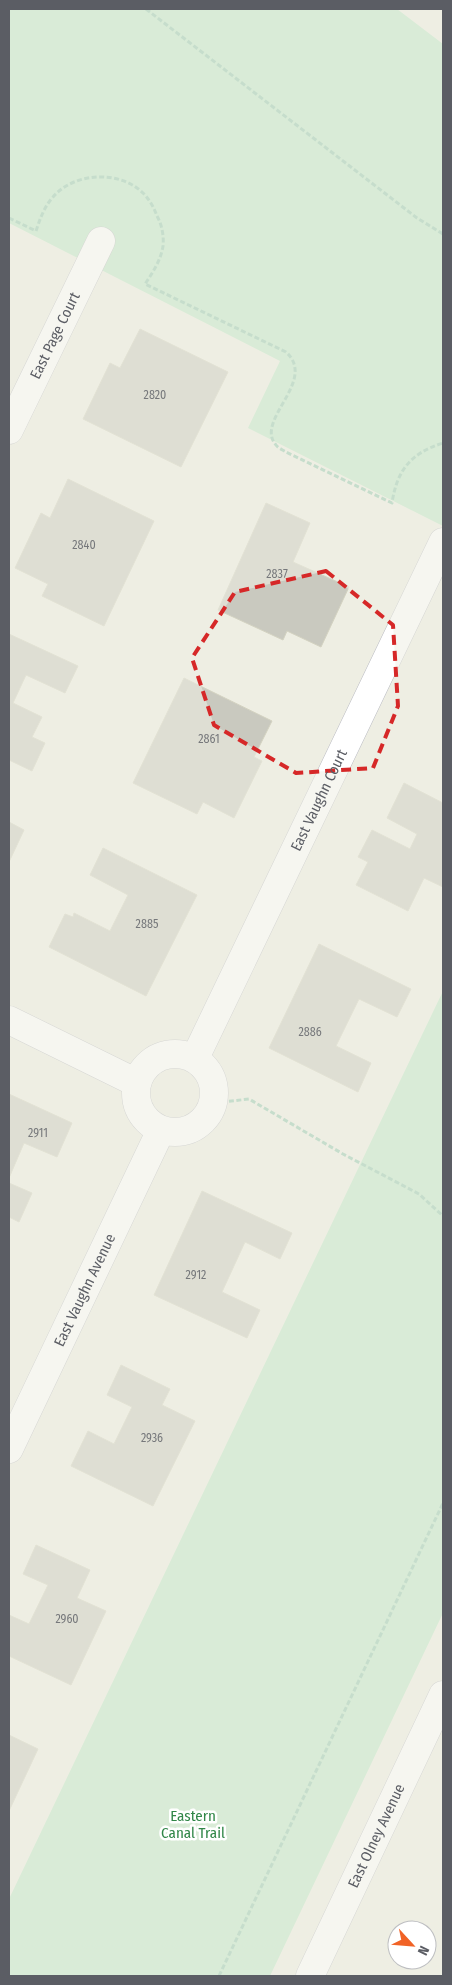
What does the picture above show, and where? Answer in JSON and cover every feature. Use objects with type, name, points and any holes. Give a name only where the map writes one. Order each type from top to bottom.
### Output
[{"type":"street","name":"East Page Court","points":[[9,430],[101,241]]},
{"type":"street","name":"East Vaughn Court","points":[[195,1058],[443,542]]},
{"type":"street","points":[[9,1020],[137,1083]]},
{"type":"street","points":[[172,1053],[184,1054],[195,1058],[205,1066],[212,1078],[215,1090],[214,1103],[208,1115],[199,1124],[188,1130],[175,1132],[161,1130],[146,1119],[140,1111],[136,1092],[137,1083],[142,1072],[160,1056],[172,1053]]},
{"type":"street","name":"East Vaughn Avenue","points":[[9,1449],[161,1130]]},
{"type":"street","name":"East Olney Avenue","points":[[310,1976],[443,1695]]},
{"type":"path","points":[[146,9],[417,218],[443,234]]},
{"type":"path","points":[[9,218],[36,231],[41,215],[53,196],[70,184],[88,178],[107,177],[126,182],[143,193],[152,205],[162,225],[163,245],[156,267],[145,284],[286,352],[293,358],[296,367],[295,376],[272,426],[272,437],[276,445],[286,452],[392,502],[394,488],[402,470],[412,458],[443,443]]},
{"type":"path","points":[[214,1103],[249,1099],[343,1154],[418,1194],[443,1216]]},
{"type":"path","points":[[219,1976],[443,1503]]},
{"type":"highlighted area","points":[[326,571],[393,625],[398,706],[373,768],[296,773],[214,725],[192,658],[235,592]]},
{"type":"green space","points":[[9,9],[397,9],[443,44],[443,526],[248,428],[280,361],[9,223]]},
{"type":"green space","name":"Eastern Canal Trail","points":[[443,991],[443,1613],[270,1976],[9,1976],[9,1899]]},
{"type":"building","points":[[140,329],[228,372],[181,467],[83,419],[110,363],[120,368]]},
{"type":"building","points":[[68,479],[154,521],[104,626],[42,596],[48,584],[15,568],[41,513],[50,518]]},
{"type":"building","points":[[266,503],[310,523],[293,562],[349,587],[321,647],[287,631],[283,640],[218,610]]},
{"type":"building","points":[[9,634],[78,666],[65,693],[26,675],[13,703],[42,717],[32,737],[45,743],[32,771],[9,760]]},
{"type":"building","points":[[184,678],[272,721],[254,757],[262,761],[234,818],[203,802],[197,814],[133,783]]},
{"type":"building","points":[[404,783],[443,803],[443,887],[424,878],[408,911],[356,885],[368,862],[358,857],[372,830],[410,849],[417,834],[387,818]]},
{"type":"building","points":[[9,822],[24,830],[9,862]]},
{"type":"building","points":[[103,848],[197,895],[146,996],[49,947],[65,914],[73,917],[74,913],[110,931],[128,895],[90,875]]},
{"type":"building","points":[[319,944],[411,989],[397,1017],[359,999],[336,1046],[371,1063],[358,1092],[269,1048]]},
{"type":"building","points":[[9,1094],[72,1123],[57,1157],[24,1143],[9,1178]]},
{"type":"building","points":[[9,1183],[32,1193],[19,1222],[9,1217]]},
{"type":"building","points":[[202,1191],[292,1233],[280,1259],[245,1242],[222,1292],[260,1310],[247,1338],[154,1295]]},
{"type":"building","points":[[121,1365],[170,1389],[162,1405],[195,1421],[153,1506],[71,1466],[88,1431],[114,1444],[132,1407],[107,1395]]},
{"type":"building","points":[[36,1545],[90,1570],[77,1598],[106,1611],[71,1685],[9,1656],[9,1615],[29,1624],[48,1585],[23,1574]]},
{"type":"building","points":[[9,1735],[38,1749],[9,1811]]}]
